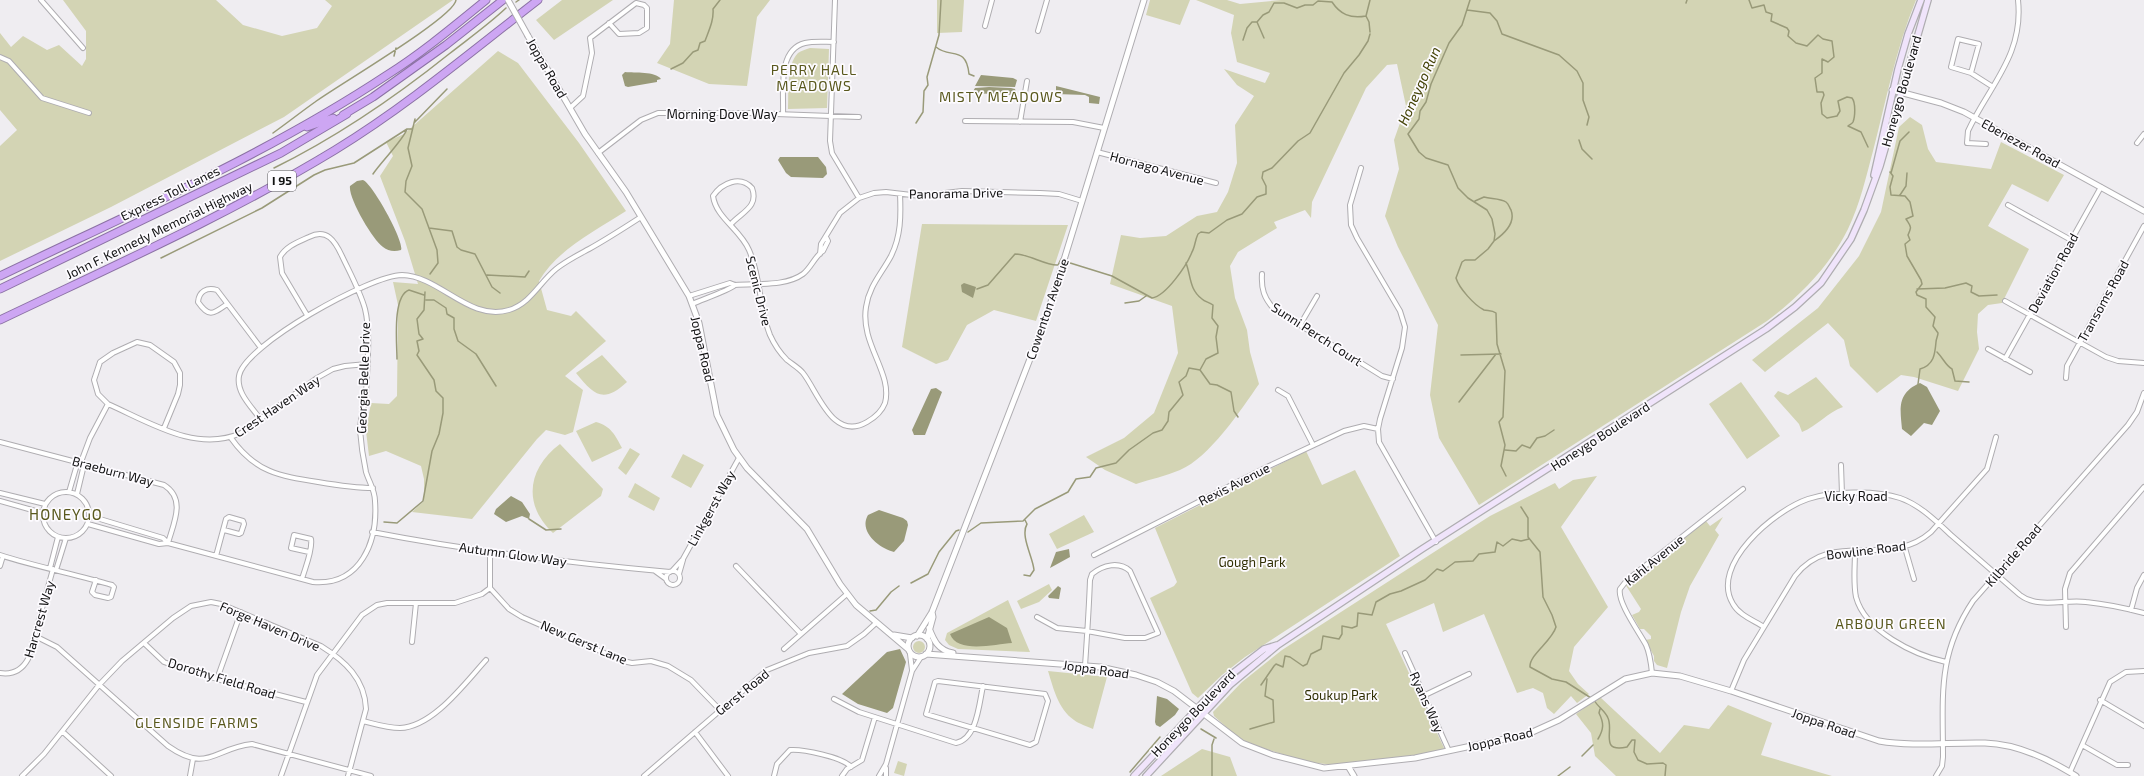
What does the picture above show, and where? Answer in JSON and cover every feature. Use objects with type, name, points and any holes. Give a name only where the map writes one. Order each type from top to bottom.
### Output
[{"type":"highway","points":[[0,276],[211,174],[288,134],[388,75],[417,55],[486,0]]},
{"type":"highway","points":[[288,134],[347,114],[446,45],[503,0]]},
{"type":"highway","name":"John F. Kennedy Memorial Highway","points":[[0,320],[225,211],[300,171],[401,106],[538,0]]},
{"type":"highway","name":"Express Toll Lanes","points":[[0,289],[281,153],[347,114]]},
{"type":"main road","name":"Honeygo Boulevard","points":[[1873,181],[1875,165],[1892,90],[1908,34],[1921,0]]},
{"type":"main road","name":"Honeygo Boulevard","points":[[1146,776],[1230,685],[1278,645],[1766,329],[1795,308],[1821,283],[1843,253],[1864,210],[1873,181],[1880,166],[1900,92],[1928,0]]},
{"type":"main road","name":"Honeygo Boulevard","points":[[1134,776],[1196,708],[1224,680],[1244,662],[1264,649],[1278,645]]},
{"type":"street","points":[[42,0],[83,48]]},
{"type":"street","name":"Joppa Road","points":[[508,0],[570,108],[598,153],[626,192],[689,296],[699,323],[720,424],[739,458],[807,529],[847,594],[876,623],[894,635],[915,657],[943,654],[1085,666],[1110,669],[1150,679],[1174,691],[1237,740],[1258,750],[1315,766],[1331,768],[1415,758],[1536,732],[1559,720],[1625,679],[1652,673],[1680,676],[1731,691],[1879,741],[1903,744],[1986,743],[2003,745],[2032,753],[2076,776]]},
{"type":"street","points":[[835,0],[831,116],[832,152],[858,198]]},
{"type":"street","points":[[985,26],[992,0]]},
{"type":"street","points":[[1038,31],[1047,0]]},
{"type":"street","name":"Cowenton Avenue","points":[[915,637],[932,612],[1048,315],[1144,0]]},
{"type":"street","points":[[1986,144],[1967,143],[1968,131],[1974,117],[2005,67],[2019,21],[2018,0]]},
{"type":"street","points":[[570,108],[583,96],[592,53],[590,38],[636,4],[644,5],[647,8],[647,28],[640,33],[619,34],[610,24]]},
{"type":"street","points":[[1971,73],[1979,44],[1958,39],[1951,67],[1971,73],[1993,87]]},
{"type":"street","points":[[783,114],[785,63],[788,55],[797,46],[804,43],[834,42]]},
{"type":"street","points":[[0,57],[9,61],[42,98],[88,113]]},
{"type":"street","points":[[1020,122],[1026,81]]},
{"type":"street","name":"Ebenezer Road","points":[[1892,90],[1941,103],[1974,117],[2144,211]]},
{"type":"street","name":"Morning Dove Way","points":[[598,153],[641,120],[652,114],[783,114],[859,117]]},
{"type":"street","points":[[965,121],[1079,122],[1104,128]]},
{"type":"street","points":[[2137,143],[2144,134]]},
{"type":"street","name":"Hornago Avenue","points":[[1097,152],[1216,183]]},
{"type":"street","points":[[1361,168],[1351,198],[1351,225],[1357,238],[1400,311],[1405,327],[1402,348],[1378,429],[1379,442],[1436,542]]},
{"type":"street","name":"Scenic Drive","points":[[731,224],[751,207],[754,201],[752,188],[743,181],[732,181],[716,191],[713,196],[717,209],[731,224],[748,248],[753,260],[766,322],[776,347],[786,359],[802,372],[826,413],[838,421],[850,426],[859,425],[868,422],[879,413],[884,403],[886,384],[868,341],[866,328],[866,307],[872,286],[891,256],[898,239],[901,219],[900,194]]},
{"type":"street","name":"Deviation Road","points":[[2005,358],[2100,187]]},
{"type":"street","name":"Panorama Drive","points":[[689,296],[722,284],[730,283],[735,285],[779,282],[799,277],[812,266],[820,254],[821,244],[840,213],[858,198],[880,192],[925,196],[971,191],[1044,193],[1059,194],[1082,201]]},
{"type":"street","points":[[2008,205],[2071,240]]},
{"type":"street","points":[[261,420],[248,402],[238,382],[243,365],[261,348],[307,315],[358,290],[391,277],[410,276],[433,285],[475,308],[507,311],[525,302],[556,268],[641,217]]},
{"type":"street","name":"Transoms Road","points":[[2066,378],[2067,366],[2144,226]]},
{"type":"street","name":"Georgia Belle Drive","points":[[88,524],[159,544],[168,543],[302,579],[323,582],[340,579],[349,574],[364,559],[372,532],[375,500],[373,488],[367,473],[360,424],[365,396],[367,328],[365,309],[358,290],[334,241],[325,234],[312,235],[287,248],[280,257],[282,273],[307,315]]},
{"type":"street","name":"Sunni Perch Court","points":[[1262,274],[1262,287],[1268,303],[1274,309],[1382,376],[1393,379]]},
{"type":"street","name":"Panorama Drive","points":[[692,304],[713,294],[730,289],[735,285]]},
{"type":"street","points":[[226,304],[214,312],[209,313],[204,311],[198,302],[199,297],[205,290],[217,290],[226,304],[261,348]]},
{"type":"street","points":[[1300,325],[1317,296]]},
{"type":"street","points":[[2005,301],[2113,360],[2144,364]]},
{"type":"street","points":[[77,494],[83,469],[82,462],[90,438],[108,404],[98,394],[94,380],[100,362],[109,355],[136,342],[150,345],[174,362],[180,373],[180,385],[178,394],[164,428]]},
{"type":"street","points":[[1988,349],[2030,372]]},
{"type":"street","name":"Crest Haven Way","points":[[108,404],[194,439],[217,440],[231,438],[261,420],[317,378],[333,369],[345,366],[367,364]]},
{"type":"street","points":[[1278,390],[1288,396],[1313,445]]},
{"type":"street","name":"Kilbride Road","points":[[1936,776],[1943,762],[1942,686],[1946,662],[1965,612],[1996,574],[2128,425],[2137,412],[2144,393]]},
{"type":"street","name":"Rexis Avenue","points":[[1094,555],[1313,445],[1353,428],[1370,426],[1378,429]]},
{"type":"street","name":"Bowline Road","points":[[1731,691],[1741,667],[1764,627],[1795,576],[1804,566],[1816,557],[1829,552],[1892,550],[1905,548],[1922,540],[1987,468],[1996,437]]},
{"type":"street","points":[[231,438],[240,451],[250,460],[273,474],[353,488],[373,488]]},
{"type":"street","name":"Braeburn Way","points":[[0,442],[82,462],[164,485],[171,489],[176,498],[177,508],[168,543]]},
{"type":"street","name":"Linkgerst Way","points":[[679,574],[683,559],[739,458]]},
{"type":"street","points":[[69,492],[76,468],[82,462]]},
{"type":"street","points":[[1841,465],[1842,494]]},
{"type":"street","points":[[2066,627],[2065,601],[2067,580],[2073,569],[2144,487]]},
{"type":"street","name":"Kahl Avenue","points":[[1652,673],[1651,658],[1620,598],[1620,588],[1627,580],[1743,489]]},
{"type":"street","points":[[69,492],[77,494],[87,504],[90,516],[88,524],[80,534],[66,538],[58,537],[46,527],[43,513],[46,504],[55,494],[69,492]]},
{"type":"street","points":[[0,493],[46,504]]},
{"type":"street","name":"Vicky Road","points":[[1764,627],[1740,612],[1731,601],[1728,584],[1734,565],[1755,534],[1779,514],[1807,499],[1842,494],[1876,494],[1900,498],[1913,504],[2022,597],[2043,602],[2065,601],[2105,604],[2144,613]]},
{"type":"street","points":[[0,501],[43,513]]},
{"type":"street","name":"Georgia Belle Drive","points":[[90,516],[163,538],[168,543]]},
{"type":"street","points":[[216,556],[224,530],[229,517],[243,521],[244,524],[241,533],[224,530]]},
{"type":"street","name":"Autumn Glow Way","points":[[372,532],[490,551],[671,571]]},
{"type":"street","points":[[302,579],[309,552],[311,539],[294,535],[291,548],[309,552]]},
{"type":"street","name":"Harcrest Way","points":[[0,673],[12,673],[25,665],[35,636],[53,569],[58,537]]},
{"type":"street","name":"Harcrest Way","points":[[53,569],[66,538]]},
{"type":"street","points":[[1905,548],[1914,579]]},
{"type":"street","points":[[281,776],[316,675],[358,620],[367,611],[377,605],[455,603],[482,594],[490,588],[490,551]]},
{"type":"street","points":[[1855,551],[1856,597],[1866,617],[1877,628],[1909,648],[1927,657],[1946,662]]},
{"type":"street","points":[[0,566],[1,555],[96,580],[114,587],[111,597],[108,598],[95,595],[92,592],[96,580]]},
{"type":"street","name":"Linkgerst Way","points":[[671,571],[683,559]]},
{"type":"street","points":[[1036,617],[1054,627],[1087,631],[1139,639],[1158,633],[1133,575],[1127,568],[1114,565],[1095,572],[1091,576],[1087,631],[1085,666]]},
{"type":"street","points":[[736,566],[801,634]]},
{"type":"street","points":[[655,570],[666,579],[669,584],[676,585],[680,581],[679,574],[671,571],[666,579]]},
{"type":"street","points":[[2131,610],[2137,588],[2144,575]]},
{"type":"street","name":"New Gerst Lane","points":[[490,588],[509,609],[522,617],[623,661],[657,662],[678,670],[691,680],[720,710]]},
{"type":"street","points":[[784,649],[847,594]]},
{"type":"street","name":"Forge Haven Drive","points":[[22,776],[62,732],[99,684],[173,618],[191,606],[211,602],[241,612],[321,646],[333,654],[353,672],[362,686],[366,704],[363,721],[348,776]]},
{"type":"street","points":[[412,642],[416,603]]},
{"type":"street","points":[[216,679],[241,612]]},
{"type":"street","name":"Cowenton Avenue","points":[[927,639],[933,617],[932,612]]},
{"type":"street","name":"Gerst Road","points":[[644,776],[767,670],[809,653],[847,646],[876,623]]},
{"type":"street","points":[[929,628],[934,641],[939,647],[949,652],[964,654],[965,657]]},
{"type":"street","name":"Joppa Road","points":[[894,635],[927,639]]},
{"type":"street","points":[[35,636],[57,647],[168,746],[178,753],[193,759],[205,759],[240,746],[252,744],[370,776]]},
{"type":"street","points":[[879,776],[886,764],[912,671],[908,643],[915,637]]},
{"type":"street","points":[[912,671],[930,646],[927,639]]},
{"type":"street","name":"Dorothy Field Road","points":[[144,643],[164,662],[216,679],[306,702]]},
{"type":"street","name":"Joppa Road","points":[[930,646],[943,654]]},
{"type":"street","name":"Ryans Way","points":[[1405,653],[1449,751]]},
{"type":"street","points":[[363,721],[401,728],[414,725],[428,718],[445,703],[486,660]]},
{"type":"street","points":[[2070,772],[2100,700],[2110,682],[2120,674],[2131,671],[2144,671]]},
{"type":"street","points":[[1424,696],[1469,674]]},
{"type":"street","points":[[938,681],[1045,694],[1048,701],[1034,745],[973,728],[926,714],[935,682],[938,681]]},
{"type":"street","points":[[834,699],[859,712],[956,743],[963,742],[968,738],[973,728],[983,686]]},
{"type":"street","points":[[2100,700],[2144,726]]},
{"type":"street","points":[[842,776],[851,766],[859,763],[865,755],[875,717]]},
{"type":"street","points":[[62,732],[111,776]]},
{"type":"street","points":[[695,732],[728,776]]},
{"type":"street","points":[[2082,745],[2117,765],[2128,765]]},
{"type":"street","points":[[774,776],[777,764],[790,750],[798,749],[813,752],[844,761],[851,766]]},
{"type":"street","points":[[190,776],[193,759]]},
{"type":"street","points":[[886,764],[886,776]]},
{"type":"street","points":[[1348,766],[1354,776]]},
{"type":"green space","points":[[63,0],[216,0],[243,25],[282,36],[317,28],[332,6],[325,0],[453,0],[284,117],[111,207],[0,261],[0,146],[17,130],[0,110],[0,33],[11,47],[23,36],[47,50],[59,45],[82,66],[86,59],[86,31]]},
{"type":"green space","points":[[562,0],[613,0],[554,40],[536,20]]},
{"type":"green space","points":[[674,0],[770,0],[757,17],[747,86],[709,84],[657,63],[670,44]]},
{"type":"green space","points":[[937,0],[964,0],[962,32],[937,33]]},
{"type":"green space","points":[[1150,0],[1190,0],[1180,25],[1146,15]]},
{"type":"green space","points":[[1196,0],[1227,0],[1240,4],[1281,0],[1916,0],[1897,56],[1868,171],[1856,210],[1840,243],[1832,256],[1813,280],[1767,321],[1479,505],[1439,438],[1430,395],[1438,325],[1398,247],[1385,216],[1399,169],[1394,140],[1406,106],[1397,64],[1387,65],[1366,88],[1312,202],[1311,218],[1305,210],[1274,222],[1277,228],[1238,252],[1230,266],[1235,298],[1247,330],[1250,352],[1259,384],[1224,432],[1191,464],[1175,472],[1136,484],[1105,470],[1086,457],[1124,438],[1154,413],[1178,353],[1172,306],[1110,284],[1121,235],[1140,238],[1166,236],[1197,216],[1217,212],[1228,192],[1237,163],[1235,125],[1254,96],[1237,85],[1224,69],[1265,83],[1270,73],[1237,62],[1231,33],[1234,15]]},
{"type":"green space","points":[[810,48],[829,49],[827,108],[788,109],[789,80],[794,58],[798,53]]},
{"type":"green space","points":[[498,51],[518,63],[579,143],[626,211],[567,250],[556,259],[539,281],[547,310],[571,316],[576,311],[606,341],[565,376],[583,390],[573,432],[565,435],[546,430],[472,519],[412,512],[424,501],[424,479],[421,466],[386,451],[369,456],[366,431],[371,403],[389,404],[397,396],[398,305],[393,282],[418,284],[405,241],[380,176],[393,156],[386,142],[404,134]]},
{"type":"green space","points":[[1910,117],[1922,125],[1928,149],[1936,162],[1991,169],[2001,142],[2064,175],[2048,202],[2012,184],[1988,226],[2029,249],[2002,303],[1988,305],[1978,314],[1977,332],[1979,349],[1958,391],[1914,377],[1901,375],[1877,393],[1850,366],[1844,340],[1828,323],[1765,372],[1752,360],[1818,308],[1859,256],[1881,212],[1899,127]]},
{"type":"green space","points":[[922,224],[1068,225],[1036,321],[994,310],[967,325],[948,360],[936,364],[902,347]]},
{"type":"green space","points":[[602,355],[627,382],[619,389],[605,395],[599,394],[588,387],[576,373]]},
{"type":"green space","points":[[1816,377],[1843,407],[1832,412],[1802,432],[1799,424],[1774,396],[1778,391],[1788,395]]},
{"type":"green space","points":[[1741,382],[1780,436],[1747,459],[1709,404]]},
{"type":"green space","points":[[596,422],[605,426],[615,435],[622,448],[592,462],[576,431]]},
{"type":"green space","points":[[560,444],[603,489],[601,496],[553,533],[543,522],[537,510],[533,498],[533,487],[541,464]]},
{"type":"green space","points":[[630,448],[640,454],[626,475],[618,468]]},
{"type":"green space","name":"Gough Park","points":[[1306,451],[1322,485],[1355,470],[1400,556],[1245,657],[1222,675],[1198,698],[1192,693],[1150,598],[1174,586],[1177,582],[1155,528]]},
{"type":"green space","points":[[683,454],[704,465],[691,488],[671,477]]},
{"type":"green space","name":"Soukup Park","points":[[1597,476],[1561,527],[1608,607],[1574,647],[1569,671],[1578,684],[1589,694],[1577,703],[1571,696],[1554,714],[1547,708],[1543,693],[1533,688],[1517,693],[1484,614],[1443,632],[1434,603],[1386,624],[1445,750],[1412,756],[1335,765],[1307,762],[1250,744],[1235,735],[1214,716],[1213,712],[1242,682],[1282,650],[1490,516],[1555,483],[1559,489],[1573,480]]},
{"type":"green space","points":[[635,483],[660,498],[654,511],[628,497]]},
{"type":"green space","points":[[1084,515],[1094,532],[1057,549],[1049,534]]},
{"type":"green space","points":[[1723,517],[1715,530],[1719,535],[1690,586],[1681,612],[1667,668],[1657,665],[1645,640],[1651,639],[1651,636],[1644,629],[1640,629],[1632,615],[1639,612],[1641,609],[1625,584],[1706,521],[1710,526]]},
{"type":"green space","points":[[1049,584],[1052,590],[1039,602],[1021,609],[1017,601]]},
{"type":"green space","points":[[1008,600],[1030,652],[958,649],[949,645],[945,640],[947,633]]},
{"type":"green space","points":[[917,641],[921,641],[925,647],[921,653],[917,653],[913,649],[913,645]]},
{"type":"green space","points":[[1048,671],[1107,677],[1093,729],[1076,721],[1064,710],[1057,697]]},
{"type":"green space","points":[[1600,697],[1660,753],[1684,725],[1709,729],[1728,705],[1772,723],[1761,755],[1832,776],[1616,776],[1595,756],[1591,733],[1576,714]]},
{"type":"green space","points":[[1202,749],[1230,757],[1237,776],[1161,776]]},
{"type":"green space","points":[[898,761],[907,764],[904,776],[894,773]]},
{"type":"shaded area","points":[[625,72],[650,74],[658,76],[661,79],[657,80],[657,82],[628,87],[625,86],[622,75]]},
{"type":"shaded area","points":[[981,75],[1013,78],[1017,80],[1015,87],[975,86]]},
{"type":"shaded area","points":[[1056,86],[1100,97],[1099,104],[1089,103],[1089,97],[1085,95],[1056,94]]},
{"type":"shaded area","points":[[975,88],[1011,88],[1015,89],[1016,92],[1014,95],[972,93]]},
{"type":"shaded area","points":[[780,157],[818,157],[826,167],[827,174],[823,178],[791,177],[786,173],[778,160]]},
{"type":"shaded area","points":[[363,180],[373,191],[387,213],[398,236],[401,250],[391,251],[383,247],[373,236],[357,209],[350,192],[350,186],[357,181]]},
{"type":"shaded area","points":[[964,283],[976,287],[973,298],[962,292],[961,285]]},
{"type":"shaded area","points":[[1920,383],[1927,387],[1940,411],[1932,425],[1924,423],[1911,436],[1902,429],[1902,402],[1907,391]]},
{"type":"shaded area","points":[[936,388],[942,392],[925,435],[914,435],[912,430],[931,389]]},
{"type":"shaded area","points":[[511,496],[522,502],[530,514],[529,519],[522,516],[506,522],[494,514],[496,509]]},
{"type":"shaded area","points":[[879,510],[903,518],[907,521],[908,525],[904,541],[894,552],[888,550],[872,539],[866,528],[868,515]]},
{"type":"shaded area","points":[[1069,549],[1070,557],[1050,568],[1056,552]]},
{"type":"shaded area","points":[[1058,586],[1061,588],[1059,599],[1049,598],[1048,596]]},
{"type":"shaded area","points":[[989,617],[1007,628],[1012,643],[987,646],[968,646],[960,644],[954,640],[950,634]]},
{"type":"shaded area","points":[[900,649],[906,662],[893,708],[887,713],[858,704],[842,694],[887,652]]},
{"type":"shaded area","points":[[1157,696],[1167,699],[1179,709],[1175,715],[1160,727],[1156,725],[1155,722]]},
{"type":"waterway","points":[[273,133],[327,94],[416,36],[450,9],[456,0]]},
{"type":"waterway","points":[[671,69],[683,63],[693,52],[698,50],[700,43],[705,41],[710,29],[713,9],[720,0]]},
{"type":"waterway","points":[[916,123],[923,112],[924,91],[928,85],[927,77],[939,35],[941,0]]},
{"type":"waterway","points":[[1370,0],[1366,16],[1369,22],[1370,32]]},
{"type":"waterway","name":"Honeygo Run","points":[[1470,0],[1462,25],[1449,43],[1431,84],[1426,102],[1420,111],[1419,119],[1408,134],[1419,152],[1426,158],[1448,165],[1458,188],[1468,198],[1487,210],[1492,219],[1495,234],[1494,241],[1488,249],[1475,260],[1465,260],[1462,262],[1456,278],[1464,291],[1476,304],[1484,310],[1496,313],[1497,344],[1505,371],[1503,417],[1499,422],[1505,445],[1501,466],[1506,476]]},
{"type":"waterway","name":"Honeygo Run","points":[[1749,0],[1752,8],[1764,5],[1766,12],[1772,14],[1771,21],[1787,28],[1789,31],[1788,36],[1796,43],[1807,46],[1818,35],[1823,39],[1832,41],[1834,57],[1828,62],[1822,59],[1822,73],[1815,78],[1817,92],[1823,92],[1824,95],[1821,103],[1822,114],[1827,118],[1837,116],[1840,111],[1838,101],[1847,97],[1852,98],[1855,106],[1854,117],[1853,123],[1848,126],[1861,132],[1868,147]]},
{"type":"waterway","points":[[1243,40],[1247,28],[1252,22],[1257,22],[1263,15],[1269,12],[1274,3],[1284,3],[1297,8],[1305,5],[1313,5],[1318,1],[1332,2],[1338,10],[1346,15],[1355,17],[1366,16]]},
{"type":"waterway","points":[[274,168],[343,130],[386,101],[478,32],[506,8]]},
{"type":"waterway","points":[[1467,10],[1490,13],[1497,21],[1502,34],[1559,55],[1577,71],[1583,83],[1583,100],[1589,117],[1587,125]]},
{"type":"waterway","points":[[1257,22],[1264,38]]},
{"type":"waterway","points":[[1067,262],[1112,276],[1152,298],[1158,296],[1169,286],[1186,264],[1193,250],[1198,234],[1201,232],[1209,233],[1227,220],[1242,214],[1257,197],[1266,194],[1266,186],[1262,178],[1263,172],[1272,168],[1298,141],[1310,133],[1344,73],[1359,55],[1368,41],[1370,34]]},
{"type":"waterway","points":[[936,47],[941,50],[957,54],[965,59],[969,74],[974,76]]},
{"type":"waterway","points":[[394,56],[396,48]]},
{"type":"waterway","points":[[414,123],[447,89]]},
{"type":"waterway","points":[[415,119],[408,148],[412,166],[406,181],[405,192],[422,209],[437,250],[438,263],[430,274]]},
{"type":"waterway","points":[[373,174],[402,139],[407,129]]},
{"type":"waterway","points":[[161,258],[262,208],[314,175],[325,170],[354,163],[407,129],[412,129]]},
{"type":"waterway","points":[[1891,173],[1900,141],[1909,132]]},
{"type":"waterway","points":[[1579,140],[1582,149],[1592,159]]},
{"type":"waterway","name":"Honeygo Run","points":[[1890,172],[1893,176],[1890,187],[1891,195],[1905,196],[1910,202],[1913,216],[1906,219],[1910,225],[1908,235],[1910,240],[1905,244],[1907,256],[1921,280],[1922,284],[1916,292],[1917,295],[1926,299],[1926,307],[1935,317],[1933,326],[1938,333],[1933,358],[1928,365],[1920,369],[1918,384]]},
{"type":"waterway","points":[[1900,195],[1906,186],[1907,173]]},
{"type":"waterway","name":"Honeygo Run","points":[[1475,201],[1484,197],[1501,200],[1507,203],[1511,210],[1512,219],[1508,228],[1494,241]]},
{"type":"waterway","points":[[429,228],[452,231],[457,247],[461,250],[475,254],[492,287],[500,293]]},
{"type":"waterway","points":[[977,289],[988,285],[1015,254],[1053,265],[1058,265],[1061,259]]},
{"type":"waterway","points":[[1186,263],[1195,291],[1203,300],[1213,305],[1212,318],[1218,326],[1216,337],[1218,353],[1206,359],[1200,370]]},
{"type":"waterway","points":[[487,275],[525,277],[529,271]]},
{"type":"waterway","points":[[1917,289],[1945,288],[1966,283],[1972,286],[1971,292],[1979,296],[1997,295]]},
{"type":"waterway","points":[[397,359],[396,332],[400,301],[404,294],[409,290],[424,295]]},
{"type":"waterway","points":[[384,522],[397,523],[423,501],[432,451],[439,434],[443,413],[443,398],[436,391],[434,380],[417,355],[419,351],[417,341],[423,339],[419,334],[417,319],[424,310],[425,292]]},
{"type":"waterway","points":[[1125,303],[1139,301],[1146,296]]},
{"type":"waterway","points":[[426,300],[434,300],[446,308],[447,314],[454,318],[454,329],[458,341],[476,354],[496,386]]},
{"type":"waterway","points":[[1937,352],[1952,369],[1955,381],[1969,382]]},
{"type":"waterway","points":[[1459,402],[1496,354]]},
{"type":"waterway","points":[[1461,355],[1501,354]]},
{"type":"waterway","points":[[968,532],[981,523],[1023,521],[1035,509],[1068,492],[1076,479],[1090,477],[1096,468],[1116,463],[1129,450],[1153,433],[1162,430],[1168,421],[1169,412],[1183,395],[1179,382],[1186,376],[1189,368],[1200,370],[1210,384],[1217,385],[1231,392],[1234,411],[1238,417]]},
{"type":"waterway","points":[[1505,450],[1516,451],[1522,445],[1530,448],[1537,438],[1545,436],[1554,430]]},
{"type":"waterway","name":"Honeygo Run","points":[[1521,507],[1528,518],[1528,537],[1540,552],[1543,597],[1556,627],[1554,632],[1533,658],[1530,667],[1552,679],[1566,682],[1591,698]]},
{"type":"waterway","points":[[529,519],[546,530],[561,529]]},
{"type":"waterway","points":[[1024,575],[1030,576],[1034,570],[1026,540],[1025,529],[1027,524],[1025,520]]},
{"type":"waterway","points":[[911,583],[928,574],[939,552],[956,531],[959,530]]},
{"type":"waterway","points":[[1261,685],[1276,664],[1283,667],[1285,656],[1290,657],[1303,666],[1307,664],[1311,654],[1321,649],[1323,636],[1339,639],[1342,634],[1342,626],[1352,628],[1357,626],[1358,613],[1372,615],[1376,602],[1390,594],[1401,591],[1425,580],[1437,569],[1443,571],[1455,562],[1473,561],[1479,554],[1495,552],[1497,542],[1503,546],[1512,539],[1521,541],[1529,539]]},
{"type":"waterway","points":[[870,611],[876,610],[891,592],[899,586]]},
{"type":"waterway","points":[[1250,729],[1274,722],[1273,700],[1265,696],[1267,679]]},
{"type":"waterway","name":"Honeygo Run","points":[[1594,700],[1608,718],[1610,744],[1613,747],[1618,748],[1627,747],[1632,740],[1635,740],[1634,752],[1638,760],[1647,764],[1663,763],[1666,765],[1665,776]]},
{"type":"waterway","points":[[1598,739],[1603,726],[1599,713],[1600,709]]},
{"type":"waterway","points":[[1201,729],[1216,738]]},
{"type":"waterway","points":[[1130,772],[1160,737]]},
{"type":"waterway","points":[[1212,776],[1212,745],[1214,739]]},
{"type":"waterway","points":[[1582,756],[1593,745]]},
{"type":"waterway","points":[[1558,776],[1570,767]]},
{"type":"district","name":"PERRY HALL MEADOWS","points":[[814,78]]},
{"type":"district","name":"MISTY MEADOWS","points":[[1001,97]]},
{"type":"district","name":"HONEYGO","points":[[66,515]]},
{"type":"district","name":"ARBOUR GREEN","points":[[1891,624]]},
{"type":"district","name":"GLENSIDE FARMS","points":[[197,723]]}]
